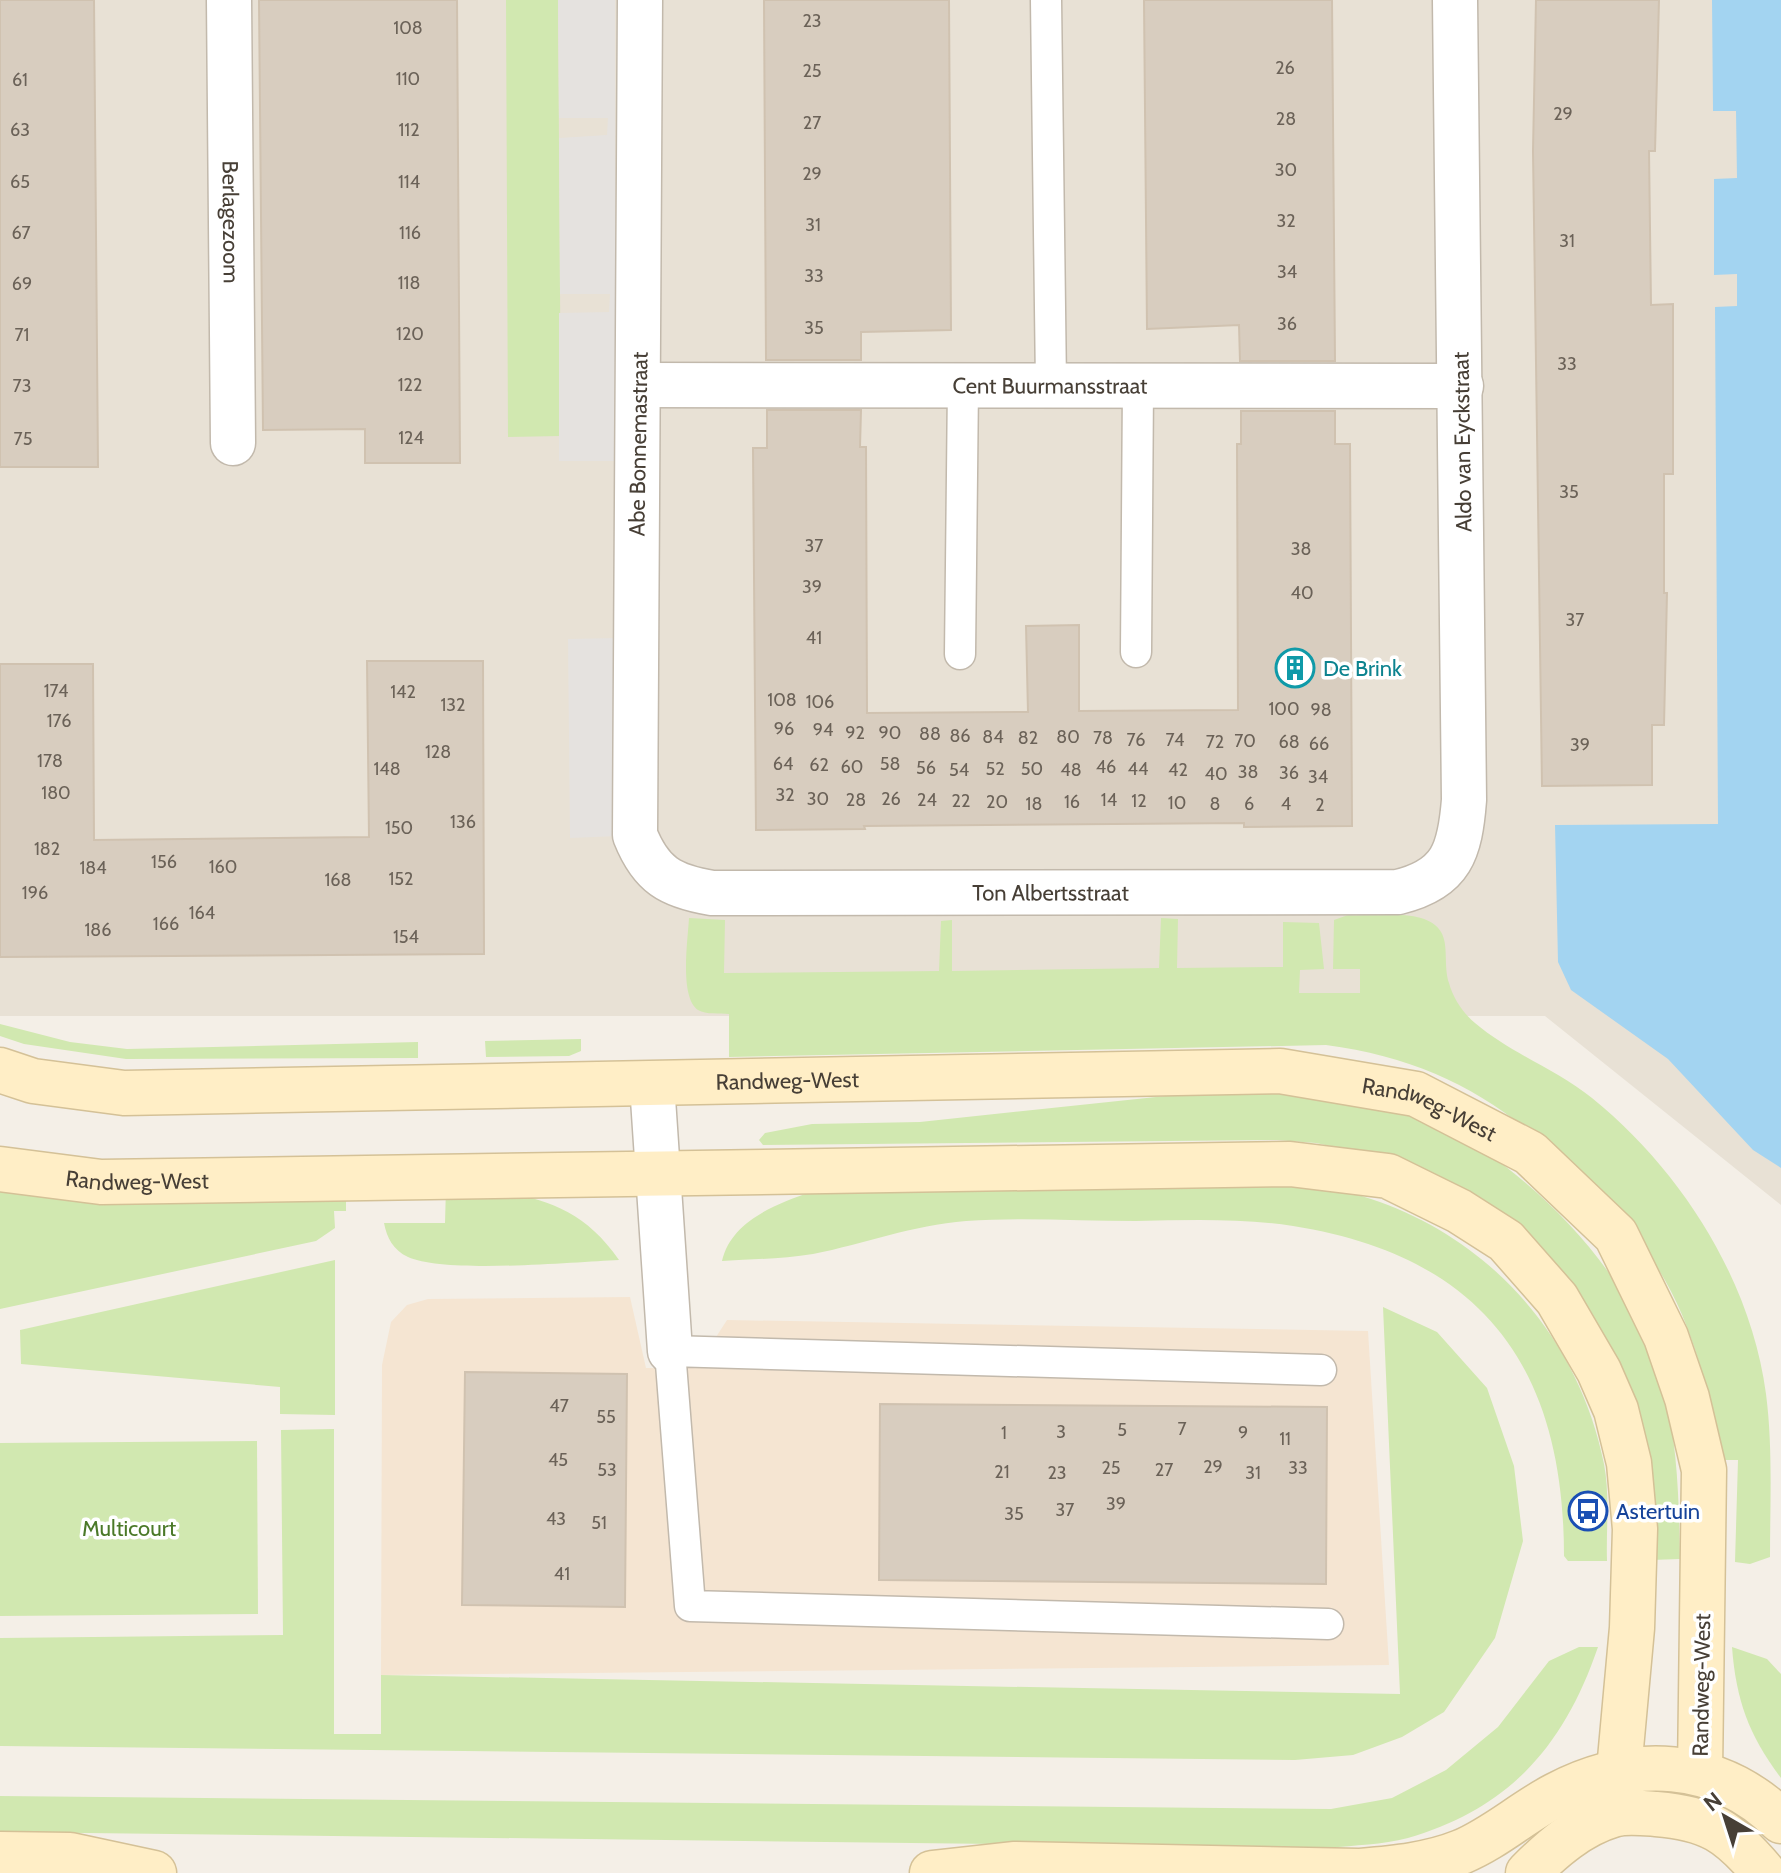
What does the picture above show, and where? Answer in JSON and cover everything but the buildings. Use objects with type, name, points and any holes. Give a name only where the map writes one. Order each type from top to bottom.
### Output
[{"type":"main road","name":"Randweg-West","points":[[0,1070],[33,1081],[124,1093],[1280,1071],[1416,1094],[1530,1153],[1616,1235],[1666,1337],[1687,1398],[1704,1470],[1700,1772]]},
{"type":"main road","name":"Randweg-West","points":[[0,1169],[101,1182],[1290,1164],[1388,1176],[1459,1211],[1506,1241],[1557,1299],[1599,1371],[1616,1410],[1629,1463],[1635,1529],[1632,1628],[1615,1814]]},
{"type":"main road","points":[[932,1873],[1013,1864],[1359,1871],[1426,1863],[1462,1852],[1555,1795],[1619,1770],[1653,1766],[1700,1772],[1750,1796],[1781,1821]]},
{"type":"main road","points":[[1528,1873],[1556,1846],[1585,1827],[1615,1814],[1687,1817],[1711,1825],[1730,1835],[1764,1873]]},
{"type":"main road","points":[[0,1854],[70,1855],[154,1873]]},
{"type":"street","name":"Berlagezoom","points":[[229,0],[233,443]]},
{"type":"street","name":"Abe Bonnemastraat","points":[[640,0],[635,835],[645,860],[664,878]]},
{"type":"street","name":"Aldo van Eyckstraat","points":[[1438,877],[1454,854],[1462,834],[1464,800],[1455,0]]},
{"type":"street","name":"Cent Buurmansstraat","points":[[640,385],[1461,386]]},
{"type":"street","name":"Ton Albertsstraat","points":[[664,878],[689,889],[744,893],[1398,892],[1438,877]]},
{"type":"street","points":[[652,1084],[670,1351]]},
{"type":"lane","points":[[1046,0],[1051,385]]},
{"type":"lane","points":[[960,654],[963,385]]},
{"type":"lane","points":[[1136,652],[1138,386]]},
{"type":"lane","points":[[1321,1370],[670,1351],[690,1606],[1328,1624]]},
{"type":"shaded area","points":[[0,0],[1781,0],[1781,1205],[1545,1016],[0,1016]]},
{"type":"shaded area","points":[[558,0],[615,0],[615,461],[559,461],[559,313],[609,312],[610,294],[560,294],[559,138],[607,135],[608,118],[559,118]]},
{"type":"shaded area","points":[[617,638],[619,836],[570,838],[568,639]]},
{"type":"shaded area","points":[[630,1297],[646,1368],[696,1368],[727,1320],[1368,1331],[1389,1665],[381,1675],[382,1365],[391,1322],[407,1305],[428,1299]]},
{"type":"green space","points":[[506,0],[558,0],[561,436],[508,437]]},
{"type":"green space","points":[[1348,915],[1413,916],[1439,929],[1445,944],[1451,989],[1466,1015],[1489,1034],[1592,1098],[1655,1159],[1707,1230],[1728,1269],[1758,1352],[1770,1435],[1770,1557],[1750,1564],[1735,1562],[1738,1460],[1720,1460],[1695,1350],[1660,1272],[1632,1234],[1562,1161],[1504,1112],[1472,1092],[1404,1062],[1326,1045],[729,1057],[729,1014],[698,1010],[688,993],[686,953],[689,918],[725,920],[724,973],[939,971],[941,921],[952,920],[952,971],[1159,968],[1161,918],[1178,919],[1177,968],[1283,967],[1283,922],[1319,923],[1324,969],[1300,970],[1299,993],[1360,993],[1360,969],[1333,969],[1334,920]]},
{"type":"green space","points":[[0,1024],[70,1042],[127,1049],[418,1042],[418,1058],[126,1059],[24,1044],[0,1036]]},
{"type":"green space","points":[[581,1039],[581,1051],[569,1056],[486,1057],[485,1041]]},
{"type":"green space","points":[[1329,1090],[1406,1111],[1455,1130],[1544,1199],[1596,1256],[1638,1320],[1664,1390],[1675,1453],[1680,1559],[1651,1560],[1613,1357],[1382,1157],[1316,1143],[1277,1140],[763,1145],[759,1140],[765,1133],[812,1124],[920,1122],[1175,1095]]},
{"type":"green space","points":[[1257,1181],[1343,1191],[1415,1217],[1455,1240],[1491,1267],[1524,1300],[1551,1336],[1574,1375],[1592,1418],[1606,1476],[1607,1561],[1568,1561],[1564,1556],[1560,1489],[1548,1429],[1528,1377],[1500,1332],[1462,1294],[1416,1264],[1359,1241],[1293,1226],[1254,1222],[987,1220],[927,1226],[813,1254],[722,1261],[727,1247],[745,1225],[784,1202],[811,1192]]},
{"type":"green space","points":[[0,1186],[346,1187],[346,1211],[334,1211],[335,1228],[316,1241],[0,1309]]},
{"type":"green space","points":[[446,1187],[543,1201],[583,1222],[602,1238],[619,1260],[450,1265],[426,1262],[398,1251],[384,1223],[445,1223]]},
{"type":"green space","points":[[335,1260],[335,1415],[280,1414],[280,1387],[21,1364],[20,1330]]},
{"type":"green space","points":[[1383,1307],[1437,1332],[1487,1388],[1514,1466],[1523,1541],[1495,1638],[1444,1712],[1402,1737],[1353,1755],[1295,1760],[0,1746],[0,1638],[283,1635],[281,1430],[334,1429],[334,1734],[381,1734],[381,1675],[1400,1694]]},
{"type":"green space","name":"Multicourt","points":[[257,1441],[258,1614],[0,1616],[0,1443]]},
{"type":"green space","points":[[1579,1647],[1598,1647],[1568,1714],[1550,1743],[1528,1768],[1504,1790],[1476,1809],[1444,1825],[1408,1838],[1378,1843],[1329,1848],[0,1832],[0,1796],[1331,1809],[1392,1798],[1446,1770],[1498,1727],[1549,1661]]},
{"type":"green space","points":[[1732,1647],[1767,1659],[1781,1674],[1781,1778],[1760,1747],[1746,1717]]},
{"type":"water","points":[[1712,0],[1781,0],[1781,1168],[1753,1150],[1668,1059],[1571,990],[1558,962],[1555,825],[1718,824],[1715,307],[1737,306],[1737,274],[1714,275],[1714,179],[1737,178],[1736,111],[1713,111]]},
{"type":"place","name":"De Brink","points":[[1295,668]]},
{"type":"place","name":"Astertuin","points":[[1588,1511]]}]
